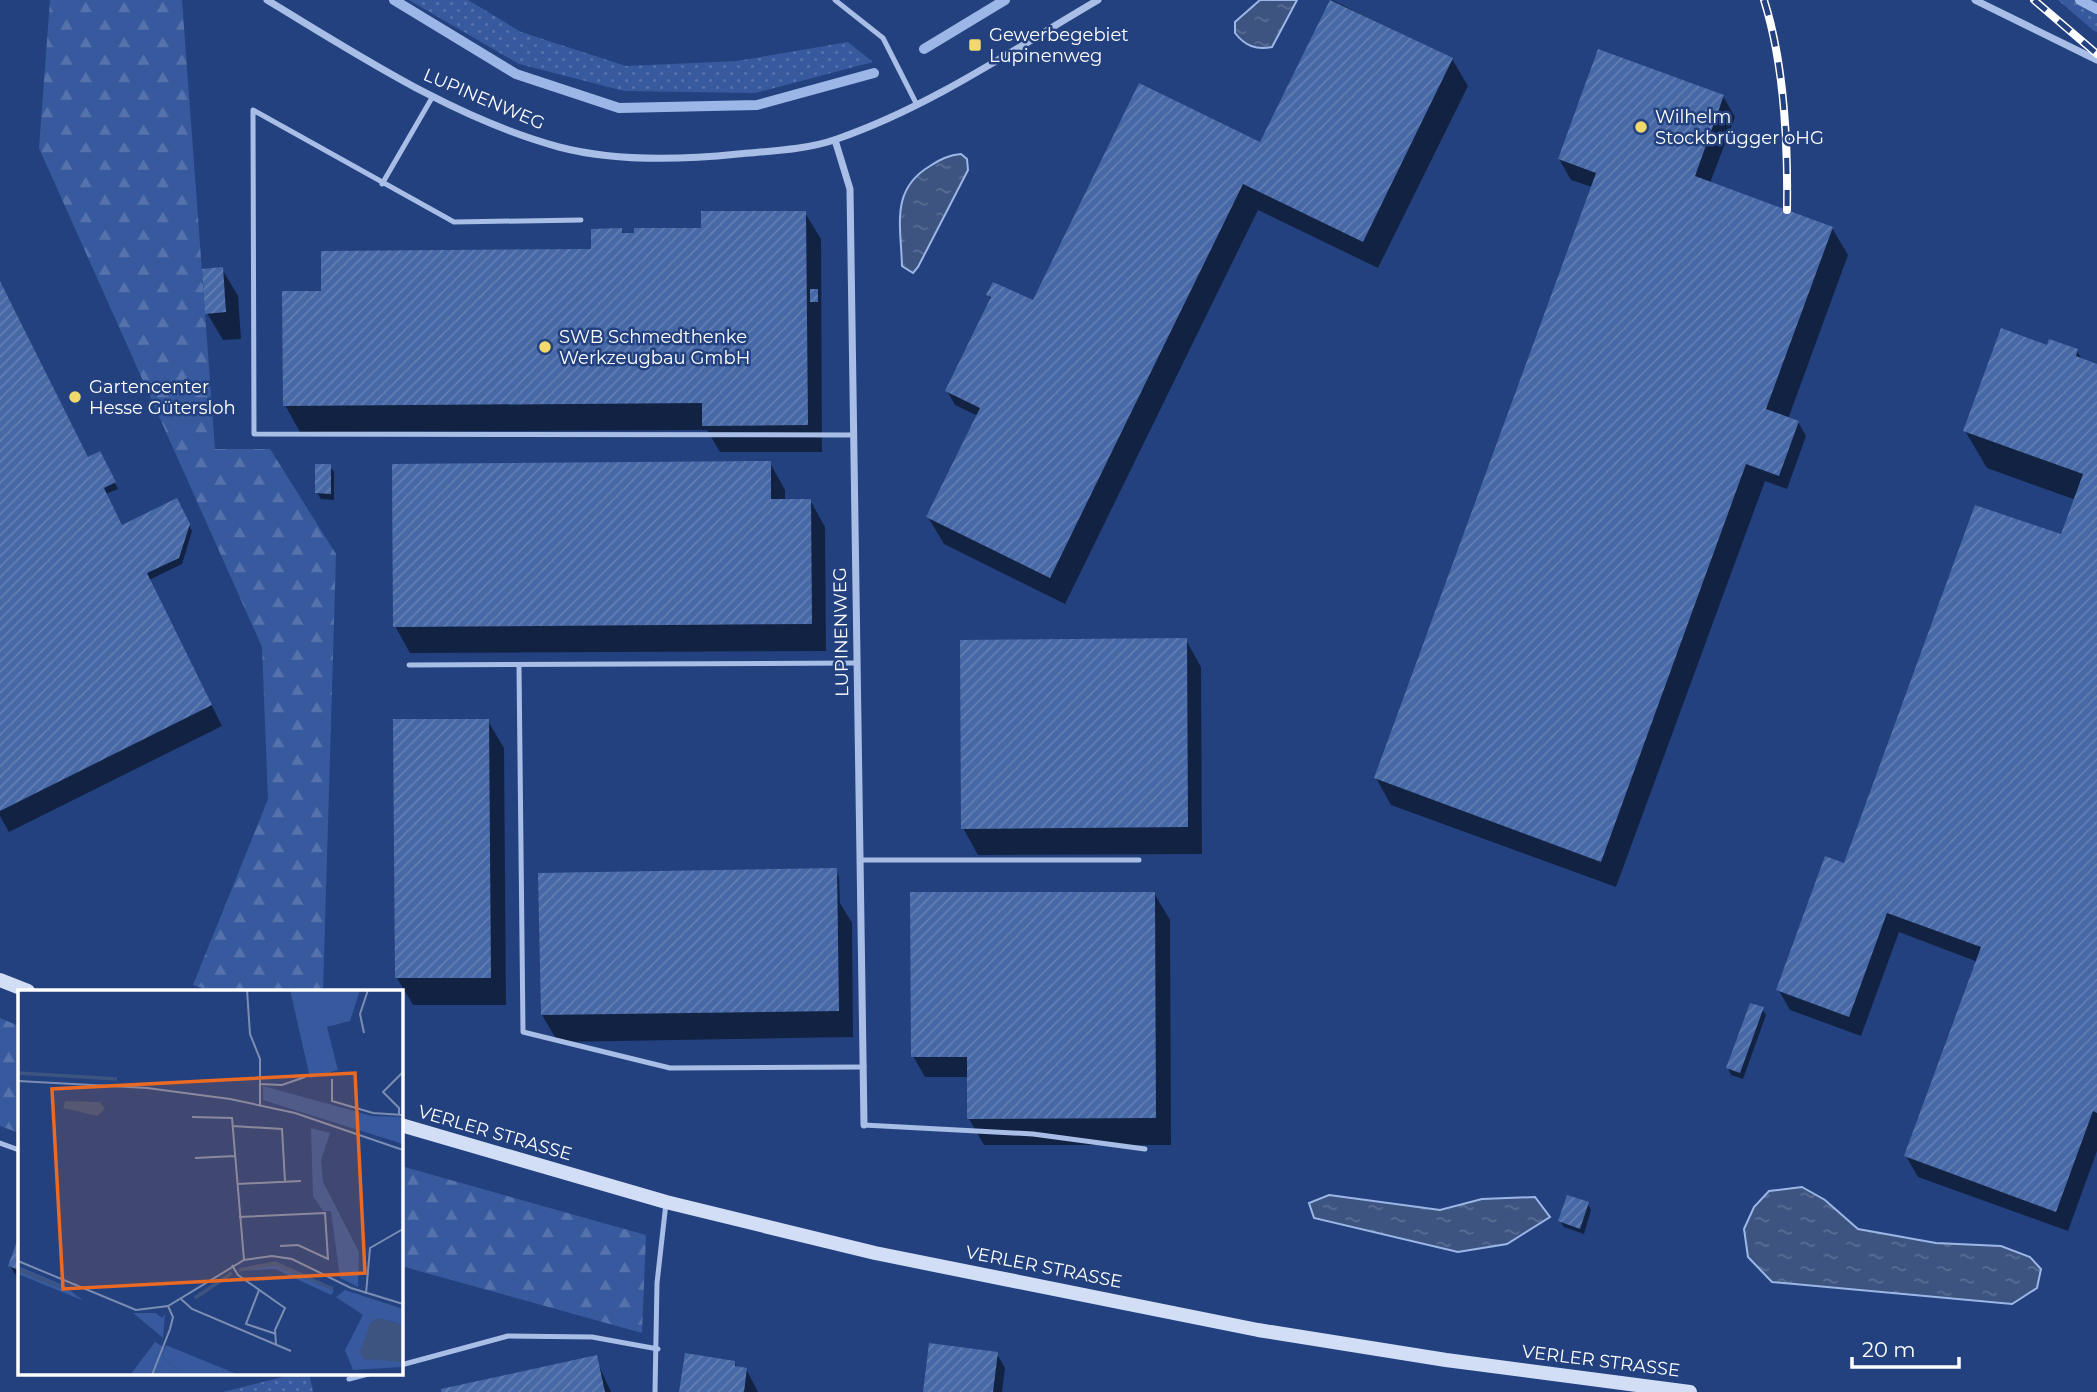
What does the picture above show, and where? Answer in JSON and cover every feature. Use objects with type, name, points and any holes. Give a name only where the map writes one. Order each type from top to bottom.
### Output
[{"type":"main road","points":[[0,980],[25,990]]},
{"type":"main road","name":"VERLER STRASSE","points":[[402,1125],[666,1202],[875,1253],[1258,1330],[1446,1360],[1690,1392]]},
{"type":"street","name":"LUPINENWEG","points":[[267,0],[400,81],[501,127],[561,147],[642,158],[713,156],[787,149],[835,140],[917,105],[1098,0]]},
{"type":"street","points":[[1975,0],[2097,60]]},
{"type":"street","name":"LUPINENWEG","points":[[835,140],[850,189],[864,1125]]},
{"type":"lane","points":[[835,0],[883,38],[917,105]]},
{"type":"lane","points":[[382,184],[433,96]]},
{"type":"lane","points":[[582,220],[454,222],[253,110],[254,434],[853,435]]},
{"type":"lane","points":[[409,665],[857,663]]},
{"type":"lane","points":[[519,666],[523,1031],[670,1068],[864,1067]]},
{"type":"lane","points":[[860,860],[1139,860]]},
{"type":"lane","points":[[864,1125],[1033,1134],[1145,1149]]},
{"type":"lane","points":[[0,1143],[18,1150]]},
{"type":"lane","points":[[655,1392],[658,1349],[657,1283],[666,1202]]},
{"type":"lane","points":[[402,1365],[508,1336],[592,1337],[658,1349]]},
{"type":"lane","points":[[349,1379],[368,1374]]},
{"type":"green space","points":[[50,0],[182,0],[215,449],[270,449],[336,554],[323,990],[209,990],[193,985],[268,799],[262,647],[39,148]]},
{"type":"green space","points":[[409,0],[468,0],[521,32],[626,66],[737,61],[848,42],[873,62],[755,93],[624,91],[519,64]]},
{"type":"green space","points":[[2058,0],[2097,0],[2097,32],[2094,31]]},
{"type":"green space","points":[[0,1018],[18,1026],[18,1133],[0,1126]]},
{"type":"green space","points":[[402,1166],[646,1235],[642,1333],[402,1266]]},
{"type":"green space","points":[[295,1374],[309,1374],[313,1392],[223,1392]]},
{"type":"water","points":[[1260,0],[1297,0],[1272,47],[1251,46],[1235,33],[1235,22]]},
{"type":"water","points":[[961,154],[967,159],[968,170],[913,273],[902,266],[900,223],[903,197],[917,176],[930,166],[941,159]]},
{"type":"water","points":[[1802,1187],[1825,1200],[1858,1229],[1936,1243],[2001,1246],[2030,1257],[2041,1269],[2037,1288],[2012,1304],[1772,1282],[1748,1257],[1744,1229],[1754,1207],[1769,1191]]},
{"type":"water","points":[[1329,1195],[1440,1210],[1482,1199],[1535,1197],[1550,1217],[1507,1244],[1458,1252],[1314,1218],[1309,1203]]},
{"type":"building","points":[[1330,0],[1453,58],[1363,242],[1243,184],[1050,578],[926,517],[980,408],[945,391],[991,297],[986,295],[993,282],[1033,300],[1139,83],[1260,142]]},
{"type":"building","points":[[1598,49],[1724,95],[1695,176],[1833,227],[1766,409],[1799,421],[1779,476],[1746,464],[1601,862],[1374,778],[1596,173],[1558,159]]},
{"type":"building","name":"SWB Schmedthenke Werkzeugbau GmbH","points":[[701,211],[806,211],[808,425],[702,426],[702,403],[283,406],[282,291],[321,291],[321,251],[591,249],[591,229],[622,228],[622,233],[634,233],[634,228],[701,228]]},
{"type":"building","points":[[223,267],[226,312],[205,314],[202,269]]},
{"type":"building","points":[[0,281],[88,457],[100,451],[116,482],[104,488],[122,525],[177,498],[190,524],[179,558],[147,573],[212,705],[0,811]]},
{"type":"building","points":[[810,289],[818,289],[818,302],[810,302]]},
{"type":"building","points":[[2001,328],[2047,345],[2049,339],[2078,349],[2076,356],[2097,364],[2097,1113],[2093,1111],[2056,1212],[1904,1156],[1981,947],[1887,913],[1849,1017],[1776,990],[1825,856],[1844,863],[1975,505],[2061,534],[2083,474],[1963,431]]},
{"type":"building","points":[[771,461],[771,499],[811,499],[812,624],[393,627],[392,464]]},
{"type":"building","points":[[315,464],[331,464],[331,494],[315,493]]},
{"type":"building","points":[[1187,638],[1188,827],[961,829],[960,640]]},
{"type":"building","points":[[393,719],[489,719],[491,978],[395,978]]},
{"type":"building","points":[[837,868],[839,1011],[541,1015],[538,873]]},
{"type":"building","points":[[910,892],[1155,892],[1156,1118],[967,1119],[967,1057],[911,1057]]},
{"type":"building","points":[[1750,1003],[1764,1007],[1740,1073],[1726,1068]]},
{"type":"building","points":[[1567,1195],[1589,1202],[1580,1229],[1558,1221]]},
{"type":"building","points":[[18,1239],[18,1270],[8,1266]]},
{"type":"building","points":[[929,1343],[998,1352],[993,1392],[923,1392]]},
{"type":"building","points":[[685,1353],[735,1361],[735,1366],[747,1368],[744,1392],[679,1392]]},
{"type":"building","points":[[597,1355],[605,1392],[441,1392],[441,1389]]},
{"type":"waterway","points":[[394,0],[516,74],[619,108],[757,105],[874,73]]},
{"type":"waterway","points":[[924,49],[1005,0]]},
{"type":"waterway","points":[[2080,0],[2097,9]]},
{"type":"railway","points":[[1764,0],[1776,50],[1783,104],[1787,210]]},
{"type":"railway","points":[[2034,0],[2097,54]]},
{"type":"place","name":"Gewerbegebiet Lupinenweg","points":[[975,45]]},
{"type":"place","name":"Wilhelm Stockbrügger oHG","points":[[1641,127]]},
{"type":"place","name":"SWB Schmedthenke Werkzeugbau GmbH","points":[[545,347]]},
{"type":"place","name":"Gartencenter Hesse Gütersloh","points":[[75,397]]}]
